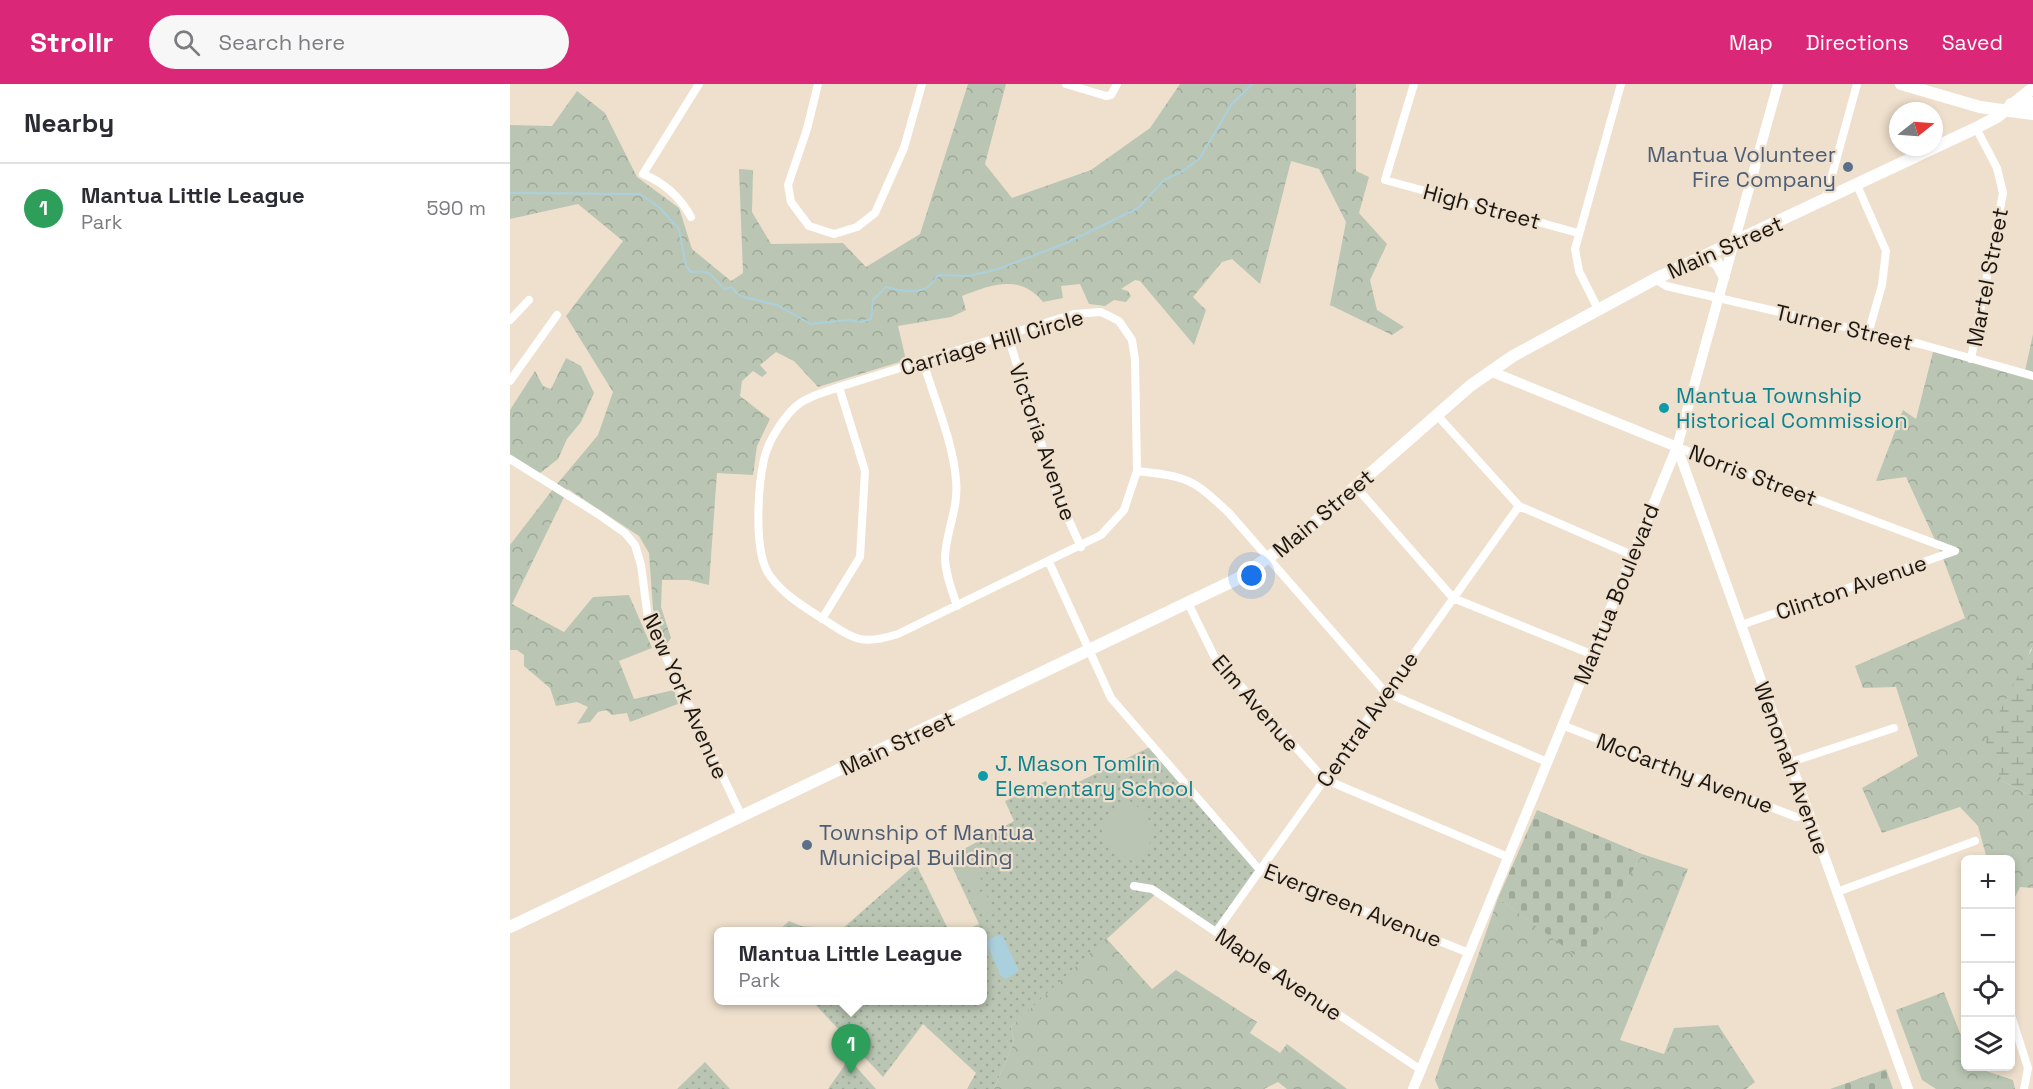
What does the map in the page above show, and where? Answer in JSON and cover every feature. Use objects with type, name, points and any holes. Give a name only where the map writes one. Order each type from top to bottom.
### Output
[{"type":"main road","name":"Mantua Boulevard","points":[[1413,1089],[1508,857],[1542,760],[1562,725],[1677,447],[1778,84]]},
{"type":"main road","points":[[1901,84],[1920,87],[1962,101],[2033,114]]},
{"type":"main road","name":"Main Street","points":[[510,927],[1228,584],[1267,560],[1356,487],[1490,370],[1655,279],[1976,128],[2033,88]]},
{"type":"main road","points":[[2007,108],[2033,102]]},
{"type":"main road","points":[[1703,257],[1717,263],[1724,276]]},
{"type":"main road","name":"Norris Street","points":[[1490,370],[1677,447]]},
{"type":"main road","name":"Wenonah Avenue","points":[[1677,447],[1908,1089]]},
{"type":"street","points":[[691,217],[683,202],[666,187],[643,174],[699,84]]},
{"type":"street","points":[[818,84],[807,129],[792,166],[788,185],[791,202],[809,226],[834,234],[857,227],[875,213],[904,148],[922,84]]},
{"type":"street","points":[[1066,84],[1106,96],[1111,95],[1118,84]]},
{"type":"street","name":"High Street","points":[[1414,84],[1385,180],[1578,233]]},
{"type":"street","points":[[1598,309],[1575,262],[1578,233],[1621,84]]},
{"type":"street","points":[[1825,201],[1857,84]]},
{"type":"street","name":"Martel Street","points":[[1971,359],[2003,193],[1997,168],[1976,128]]},
{"type":"street","points":[[1857,185],[1886,251],[1882,285],[1868,334]]},
{"type":"street","name":"Turner Street","points":[[1655,279],[1666,286],[1868,334],[1920,344],[2033,376]]},
{"type":"street","points":[[510,320],[529,300]]},
{"type":"street","name":"Carriage Hill Circle","points":[[1101,312],[1119,321],[1132,340],[1135,360],[1137,471],[1124,510],[1101,535],[1081,547],[898,634],[873,640],[854,640],[795,602],[770,575],[761,557],[760,508],[765,458],[780,425],[795,407],[808,398],[1008,336],[1074,314],[1101,312]]},
{"type":"street","points":[[510,381],[557,315]]},
{"type":"street","name":"Victoria Avenue","points":[[1008,336],[1057,494],[1081,547]]},
{"type":"street","points":[[923,361],[954,462],[957,480],[957,504],[945,559],[946,574],[957,606]]},
{"type":"street","points":[[822,619],[860,557],[865,471],[839,387]]},
{"type":"street","points":[[1437,415],[1519,506],[1632,555]]},
{"type":"street","name":"Norris Street","points":[[1677,447],[1950,549]]},
{"type":"street","name":"New York Avenue","points":[[510,459],[598,514],[625,533],[634,545],[641,565],[648,619],[742,817]]},
{"type":"street","points":[[1137,471],[1180,476],[1202,487],[1229,513],[1267,560],[1385,692],[1542,760]]},
{"type":"street","points":[[1356,487],[1454,598],[1591,654]]},
{"type":"street","name":"Central Avenue","points":[[1216,932],[1519,506]]},
{"type":"street","name":"Clinton Avenue","points":[[1741,626],[1955,551],[1950,549]]},
{"type":"street","name":"Evergreen Avenue","points":[[1049,562],[1089,652],[1118,707],[1260,869],[1469,952]]},
{"type":"street","name":"Elm Avenue","points":[[1188,603],[1214,656],[1324,779],[1508,857]]},
{"type":"street","name":"McCarthy Avenue","points":[[1562,725],[1796,817],[1809,814]]},
{"type":"street","points":[[1791,762],[1894,728]]},
{"type":"street","points":[[1837,892],[1975,842]]},
{"type":"street","name":"Maple Avenue","points":[[1134,886],[1152,889],[1421,1070]]},
{"type":"street","points":[[2012,1017],[2028,1068],[2024,1089]]},
{"type":"green space","points":[[968,84],[1006,84],[985,164],[1012,198],[1091,170],[1150,128],[1180,84],[1356,84],[1356,171],[1369,177],[1359,213],[1387,244],[1370,280],[1377,310],[1404,327],[1392,335],[1330,305],[1346,222],[1319,169],[1291,161],[1260,284],[1232,259],[1222,262],[1193,297],[1206,310],[1194,345],[1140,281],[1135,280],[1121,289],[1128,291],[1131,296],[1126,302],[1114,300],[1105,306],[1089,304],[1080,284],[1061,286],[1063,298],[1043,302],[1025,287],[1015,284],[983,288],[962,296],[966,310],[951,317],[898,326],[906,360],[818,387],[794,361],[776,352],[760,365],[767,373],[762,377],[753,371],[742,381],[740,396],[770,419],[757,446],[753,475],[717,473],[709,585],[688,580],[662,580],[661,607],[671,638],[666,645],[653,609],[649,553],[639,536],[568,489],[512,604],[564,632],[593,597],[629,595],[652,648],[619,661],[634,699],[674,690],[678,704],[630,722],[627,713],[612,715],[606,710],[598,712],[590,722],[577,724],[588,707],[577,702],[556,706],[550,688],[524,666],[524,655],[517,650],[510,650],[510,545],[598,435],[613,392],[566,316],[623,241],[578,204],[510,219],[510,125],[552,126],[577,91],[605,113],[637,177],[679,208],[692,249],[731,281],[743,273],[739,169],[753,170],[752,212],[771,244],[843,243],[866,267],[920,234]]},
{"type":"green space","points":[[2033,334],[2033,647],[2030,650],[2002,781],[2033,797],[2033,888],[2020,887],[2015,897],[2015,855],[1986,855],[1978,826],[1960,807],[1882,833],[1862,788],[1918,756],[1896,687],[1863,688],[1855,666],[1965,618],[1941,553],[1906,477],[1876,481],[1903,410],[1916,419],[1934,348],[2025,371]]},
{"type":"green space","points":[[566,358],[581,366],[594,393],[581,422],[567,439],[558,459],[535,477],[510,460],[510,410],[535,371],[543,386],[551,389]]},
{"type":"green space","points":[[2033,647],[2033,797],[2002,781],[1985,740]]},
{"type":"green space","points":[[1152,746],[1263,867],[1217,929],[1158,892],[1011,1027],[1014,1042],[994,1089],[967,1089],[976,1073],[923,1024],[883,1077],[816,1005],[987,1005],[987,927],[973,927],[979,924],[948,858],[1014,821],[1005,801],[1046,781],[1052,795]]},
{"type":"green space","points":[[1127,799],[1147,814],[1153,835],[1146,852],[1133,862],[1103,841],[1101,824]]},
{"type":"green space","points":[[1537,810],[1642,854],[1582,960],[1498,898]]},
{"type":"green space","points":[[1642,854],[1688,869],[1620,1040],[1664,1054],[1674,1028],[1718,1025],[1755,1082],[1746,1089],[1439,1089],[1435,1080],[1498,898],[1582,959]]},
{"type":"green space","points":[[970,858],[983,883],[971,891],[957,867]]},
{"type":"green space","points":[[916,864],[947,927],[844,927]]},
{"type":"green space","points":[[984,890],[995,913],[984,919],[973,896]]},
{"type":"green space","points":[[789,921],[801,926],[815,927],[782,927]]},
{"type":"green space","points":[[1106,938],[1152,989],[1176,970],[1257,1022],[1250,1033],[1280,1053],[1287,1044],[1347,1089],[1287,1089],[1278,1082],[1264,1089],[994,1089],[1014,1042],[1011,1027]]},
{"type":"green space","points":[[1944,992],[1961,1036],[1961,1071],[1986,1071],[2013,1080],[2015,1089],[1936,1089],[1922,1080],[1896,1010]]},
{"type":"green space","points":[[849,1059],[876,1089],[828,1089]]},
{"type":"green space","points":[[705,1062],[730,1089],[677,1089]]},
{"type":"green space","points":[[1886,1069],[1893,1089],[1830,1089]]},
{"type":"water","points":[[999,935],[1003,936],[1019,971],[1006,979],[1001,976],[987,945],[989,939]]},
{"type":"waterway","points":[[510,193],[640,194],[660,208],[679,229],[686,266],[691,272],[708,273],[725,289],[731,287],[740,296],[777,305],[811,324],[848,320],[861,322],[871,319],[873,300],[886,287],[907,291],[919,290],[929,286],[939,275],[969,276],[998,269],[1064,244],[1138,208],[1164,180],[1183,171],[1200,158],[1231,105],[1252,84]]},
{"type":"place","name":"Mantua Volunteer Fire Company","points":[[1848,167]]},
{"type":"place","name":"Mantua Township Historical Commission","points":[[1664,408]]},
{"type":"place","name":"J. Mason Tomlin Elementary School","points":[[983,776]]},
{"type":"place","name":"Township of Mantua Municipal Building","points":[[807,845]]},
{"type":"place","name":"Mantua Little League","points":[[851,1074]]}]
